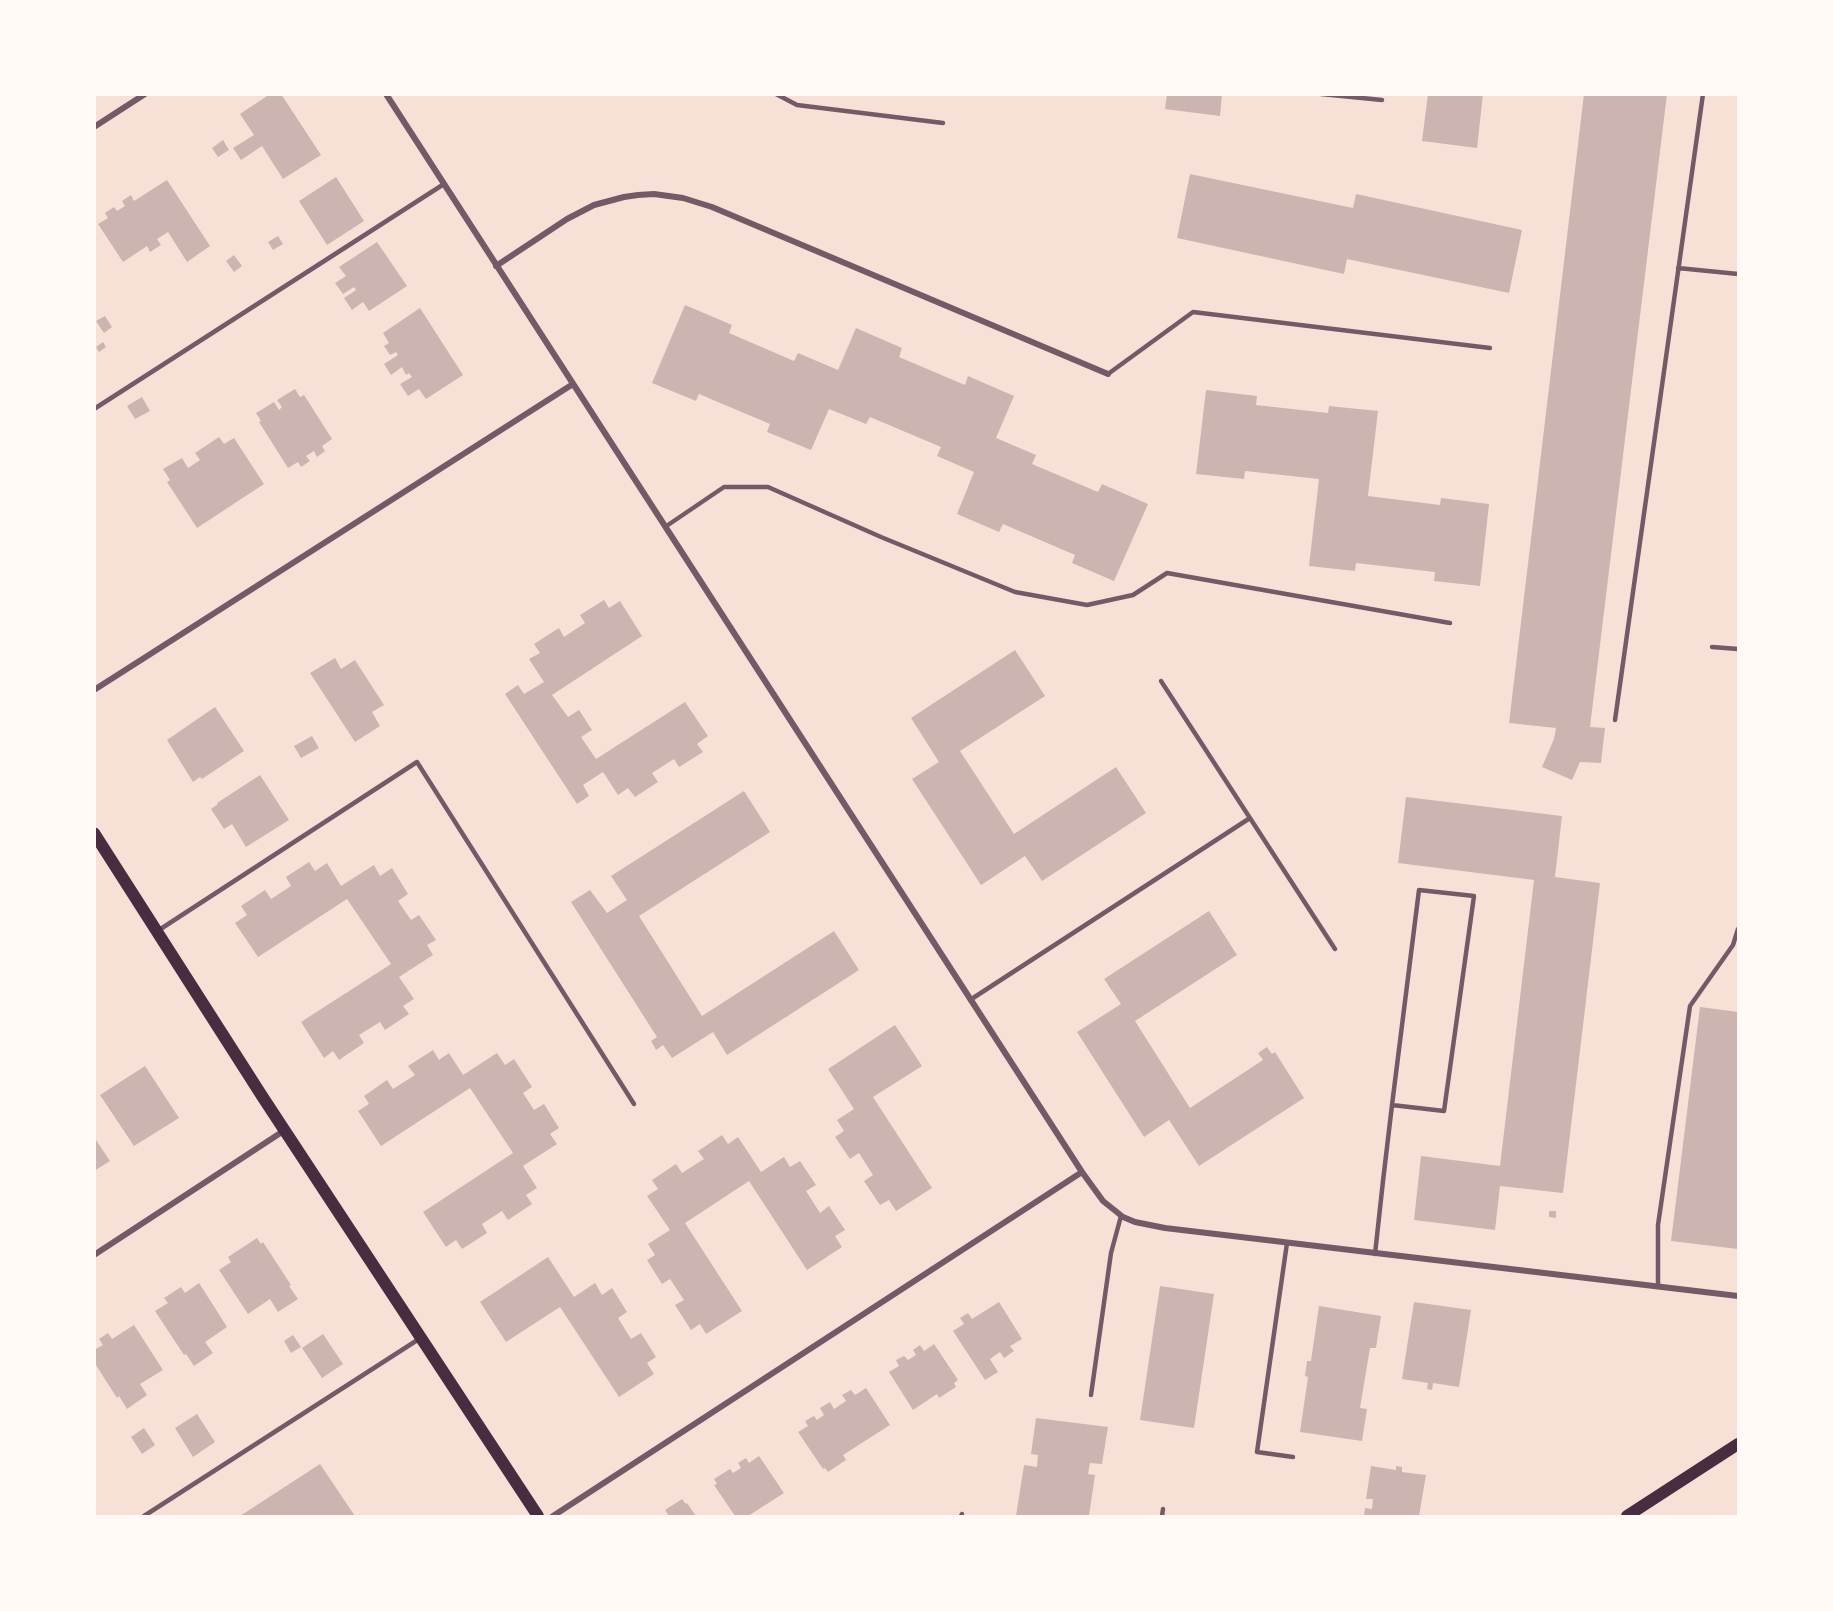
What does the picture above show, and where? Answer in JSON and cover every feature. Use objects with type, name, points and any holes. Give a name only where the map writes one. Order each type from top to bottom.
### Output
[{"type":"main road","points":[[94,833],[538,1516]]},
{"type":"main road","points":[[1627,1516],[1738,1444]]},
{"type":"street","points":[[94,127],[145,94]]},
{"type":"street","points":[[386,94],[1082,1173],[1103,1201],[1121,1216],[1135,1222],[1165,1228],[1738,1296]]},
{"type":"street","points":[[496,266],[567,219],[594,205],[638,195],[654,194],[683,198],[712,207],[1108,374]]},
{"type":"street","points":[[94,690],[573,384]]},
{"type":"street","points":[[94,1255],[285,1130]]},
{"type":"street","points":[[553,1516],[1082,1173]]},
{"type":"lane","points":[[776,94],[797,105],[943,123]]},
{"type":"lane","points":[[1321,94],[1382,100]]},
{"type":"lane","points":[[1615,720],[1703,94]]},
{"type":"lane","points":[[94,409],[444,184]]},
{"type":"lane","points":[[1678,268],[1738,274]]},
{"type":"lane","points":[[1108,374],[1193,312],[1490,348]]},
{"type":"lane","points":[[665,527],[724,487],[768,487],[902,546],[1015,592],[1087,605],[1133,595],[1167,573],[1450,623]]},
{"type":"lane","points":[[1712,646],[1738,649]]},
{"type":"lane","points":[[1161,681],[1335,949]]},
{"type":"lane","points":[[156,931],[417,762],[634,1104]]},
{"type":"lane","points":[[970,999],[1250,818]]},
{"type":"lane","points":[[1375,1254],[1392,1105],[1419,890],[1474,896],[1444,1111],[1392,1105]]},
{"type":"lane","points":[[1658,1287],[1658,1225],[1690,1006],[1733,945],[1738,929]]},
{"type":"lane","points":[[1091,1395],[1111,1253],[1121,1216]]},
{"type":"lane","points":[[1287,1243],[1257,1452],[1293,1456]]},
{"type":"lane","points":[[144,1516],[421,1338]]},
{"type":"lane","points":[[1162,1516],[1163,1509]]},
{"type":"building","points":[[270,94],[281,94],[321,155],[283,179],[262,146],[241,160],[233,148],[254,135],[240,114]]},
{"type":"building","points":[[1167,94],[1222,94],[1220,116],[1165,109]]},
{"type":"building","points":[[1428,94],[1483,94],[1477,148],[1422,141]]},
{"type":"building","points":[[1584,94],[1667,94],[1590,727],[1605,728],[1601,763],[1580,762],[1572,780],[1542,767],[1554,739],[1556,728],[1509,723]]},
{"type":"building","points":[[223,140],[229,150],[218,157],[212,148]]},
{"type":"building","points":[[1190,174],[1353,208],[1356,194],[1522,230],[1509,293],[1347,259],[1344,274],[1177,238]]},
{"type":"building","points":[[336,177],[364,221],[327,245],[299,201]]},
{"type":"building","points":[[167,180],[210,246],[187,262],[168,232],[157,239],[161,245],[150,252],[147,246],[123,262],[98,224],[108,218],[105,213],[114,207],[117,211],[125,206],[122,201],[131,195],[134,201]]},
{"type":"building","points":[[278,236],[283,244],[273,250],[268,242]]},
{"type":"building","points":[[377,242],[407,286],[369,311],[363,302],[352,310],[344,298],[356,290],[354,287],[343,294],[335,283],[346,276],[339,267]]},
{"type":"building","points":[[234,255],[242,266],[234,272],[226,261]]},
{"type":"building","points":[[685,305],[732,325],[729,333],[794,361],[798,353],[838,370],[856,328],[902,348],[899,357],[965,385],[968,376],[1014,396],[996,438],[1036,455],[1032,464],[1098,492],[1102,484],[1148,504],[1114,581],[1072,563],[1075,555],[1003,524],[999,532],[957,514],[974,472],[937,456],[941,447],[870,417],[866,424],[829,409],[811,450],[767,432],[770,424],[699,394],[696,401],[652,383]]},
{"type":"building","points":[[420,308],[463,375],[426,399],[419,389],[408,396],[400,384],[412,377],[409,373],[406,375],[402,367],[391,375],[384,364],[398,355],[396,352],[390,355],[384,346],[389,343],[383,333]]},
{"type":"building","points":[[105,316],[112,327],[104,333],[96,321]]},
{"type":"building","points":[[103,342],[106,347],[99,352],[96,347]]},
{"type":"building","points":[[295,389],[300,397],[304,395],[332,439],[322,446],[325,451],[317,457],[314,451],[306,456],[310,461],[301,467],[298,462],[288,468],[259,422],[261,421],[256,413],[274,402],[279,410],[282,407],[277,400]]},
{"type":"building","points":[[1206,390],[1257,396],[1256,405],[1328,413],[1329,406],[1378,411],[1368,496],[1440,505],[1441,498],[1489,504],[1480,586],[1434,581],[1435,572],[1356,563],[1355,571],[1309,566],[1319,479],[1245,471],[1244,479],[1196,474]]},
{"type":"building","points":[[142,397],[150,411],[135,419],[127,406]]},
{"type":"building","points":[[219,437],[224,444],[234,438],[264,484],[197,528],[167,482],[170,480],[163,469],[182,458],[188,468],[200,460],[195,453]]},
{"type":"building","points":[[604,600],[609,608],[620,601],[642,636],[552,695],[568,717],[579,710],[592,730],[581,737],[596,759],[685,702],[708,736],[697,744],[703,752],[679,767],[674,759],[652,773],[658,782],[635,797],[628,788],[618,795],[603,772],[583,785],[589,796],[577,804],[505,694],[518,685],[524,694],[544,682],[529,659],[540,653],[534,644],[559,628],[564,637],[585,623],[580,615]]},
{"type":"building","points":[[1015,650],[1045,696],[960,751],[1014,834],[1116,767],[1146,813],[1042,881],[1025,856],[981,885],[912,779],[939,762],[911,718]]},
{"type":"building","points":[[335,658],[341,669],[355,660],[384,705],[372,712],[380,726],[355,742],[310,673]]},
{"type":"building","points":[[215,707],[244,751],[202,779],[200,777],[193,782],[167,740]]},
{"type":"building","points":[[312,736],[319,748],[301,758],[294,746]]},
{"type":"building","points":[[260,775],[289,820],[246,847],[232,824],[224,829],[211,809]]},
{"type":"building","points":[[744,791],[770,832],[639,916],[702,1016],[834,931],[859,970],[727,1055],[713,1032],[672,1058],[663,1045],[656,1050],[651,1041],[657,1037],[571,902],[590,890],[607,913],[627,900],[611,876]]},
{"type":"building","points":[[1406,797],[1562,816],[1555,877],[1600,883],[1563,1193],[1500,1186],[1495,1230],[1414,1220],[1421,1156],[1500,1166],[1534,880],[1398,863]]},
{"type":"building","points":[[309,862],[315,871],[327,863],[341,886],[374,865],[380,876],[392,868],[408,894],[398,901],[411,920],[419,915],[436,940],[427,945],[433,955],[399,977],[414,999],[403,1006],[409,1014],[385,1030],[380,1022],[359,1035],[364,1043],[339,1060],[333,1051],[324,1058],[301,1022],[391,964],[347,899],[258,957],[235,923],[247,915],[241,906],[265,890],[271,899],[291,886],[286,877]]},
{"type":"building","points":[[1209,911],[1237,955],[1135,1021],[1190,1108],[1263,1060],[1258,1053],[1267,1047],[1272,1054],[1275,1052],[1304,1098],[1199,1166],[1169,1120],[1144,1137],[1077,1032],[1121,1004],[1104,979]]},
{"type":"building","points":[[1700,1007],[1738,1012],[1738,1249],[1671,1241]]},
{"type":"building","points":[[895,1025],[922,1066],[873,1097],[932,1188],[896,1211],[889,1200],[880,1205],[864,1181],[873,1175],[859,1153],[850,1159],[835,1137],[844,1131],[837,1120],[854,1109],[828,1069]]},
{"type":"building","points":[[433,1050],[439,1060],[449,1053],[463,1075],[497,1053],[505,1065],[514,1059],[532,1087],[523,1093],[534,1110],[544,1104],[559,1128],[550,1134],[557,1144],[523,1166],[537,1188],[526,1195],[532,1204],[508,1220],[502,1211],[482,1224],[487,1233],[462,1249],[456,1240],[446,1247],[423,1212],[513,1153],[470,1088],[381,1146],[358,1111],[369,1104],[364,1096],[387,1080],[393,1089],[415,1075],[408,1066]]},
{"type":"building","points":[[145,1066],[179,1118],[134,1146],[100,1095]]},
{"type":"building","points":[[722,1135],[728,1144],[738,1137],[761,1172],[784,1157],[790,1167],[800,1161],[816,1185],[806,1191],[820,1213],[829,1206],[845,1230],[835,1236],[842,1247],[807,1270],[749,1181],[685,1223],[742,1311],[706,1334],[700,1324],[691,1330],[675,1305],[684,1300],[670,1279],[662,1284],[647,1260],[655,1255],[648,1244],[670,1230],[647,1196],[658,1189],[652,1180],[676,1164],[682,1173],[704,1159],[698,1151]]},
{"type":"building","points":[[94,1137],[110,1161],[94,1171]]},
{"type":"building","points":[[1549,1211],[1556,1211],[1556,1218],[1549,1217]]},
{"type":"building","points":[[257,1238],[261,1244],[263,1242],[298,1299],[278,1312],[270,1299],[248,1314],[219,1270],[231,1262],[228,1257]]},
{"type":"building","points":[[548,1257],[574,1297],[595,1283],[602,1295],[612,1288],[627,1312],[618,1318],[631,1339],[641,1333],[656,1357],[647,1363],[654,1374],[619,1397],[560,1307],[506,1342],[480,1302]]},
{"type":"building","points":[[199,1283],[227,1327],[205,1342],[213,1353],[194,1366],[155,1311],[168,1303],[164,1298],[181,1287],[185,1293]]},
{"type":"building","points":[[1160,1286],[1214,1294],[1194,1428],[1140,1420]]},
{"type":"building","points":[[999,1302],[1022,1339],[1010,1346],[1014,1351],[1004,1358],[1000,1352],[990,1359],[998,1372],[985,1380],[953,1331],[964,1324],[960,1318],[968,1313],[972,1319]]},
{"type":"building","points":[[1414,1302],[1471,1310],[1459,1387],[1433,1383],[1432,1390],[1427,1389],[1428,1383],[1402,1379]]},
{"type":"building","points":[[1319,1306],[1381,1316],[1376,1348],[1370,1348],[1360,1408],[1367,1409],[1362,1441],[1300,1432],[1308,1377],[1305,1376],[1307,1361],[1311,1361]]},
{"type":"building","points":[[134,1325],[163,1370],[140,1384],[147,1395],[127,1409],[119,1396],[117,1398],[94,1362],[94,1350],[103,1345],[99,1339],[108,1333],[112,1339]]},
{"type":"building","points":[[323,1334],[343,1364],[322,1378],[302,1348]]},
{"type":"building","points":[[293,1335],[301,1347],[291,1353],[284,1341]]},
{"type":"building","points":[[934,1344],[958,1380],[954,1383],[956,1387],[939,1398],[937,1394],[913,1410],[889,1372],[899,1366],[896,1360],[904,1356],[908,1360],[916,1355],[913,1350],[920,1345],[924,1351]]},
{"type":"building","points":[[866,1388],[890,1425],[843,1455],[846,1460],[828,1472],[825,1468],[823,1469],[798,1432],[808,1426],[805,1421],[814,1416],[817,1420],[824,1415],[820,1408],[830,1402],[834,1409],[846,1401],[842,1395],[851,1390],[855,1395]]},
{"type":"building","points":[[197,1414],[215,1442],[193,1457],[175,1428]]},
{"type":"building","points":[[1036,1418],[1108,1427],[1102,1464],[1090,1463],[1088,1474],[1095,1475],[1089,1516],[1016,1516],[1024,1465],[1037,1467],[1038,1455],[1031,1454]]},
{"type":"building","points":[[144,1428],[155,1445],[142,1454],[131,1437]]},
{"type":"building","points":[[759,1456],[784,1493],[748,1516],[735,1516],[714,1485],[717,1484],[714,1479],[730,1469],[733,1473],[741,1468],[738,1463],[746,1458],[749,1463]]},
{"type":"building","points":[[320,1464],[355,1516],[240,1516]]},
{"type":"building","points":[[1371,1466],[1396,1470],[1396,1466],[1402,1467],[1402,1472],[1426,1475],[1419,1516],[1364,1516],[1365,1508],[1372,1509],[1373,1499],[1366,1499]]},
{"type":"building","points":[[682,1499],[696,1516],[669,1516],[665,1510]]}]
